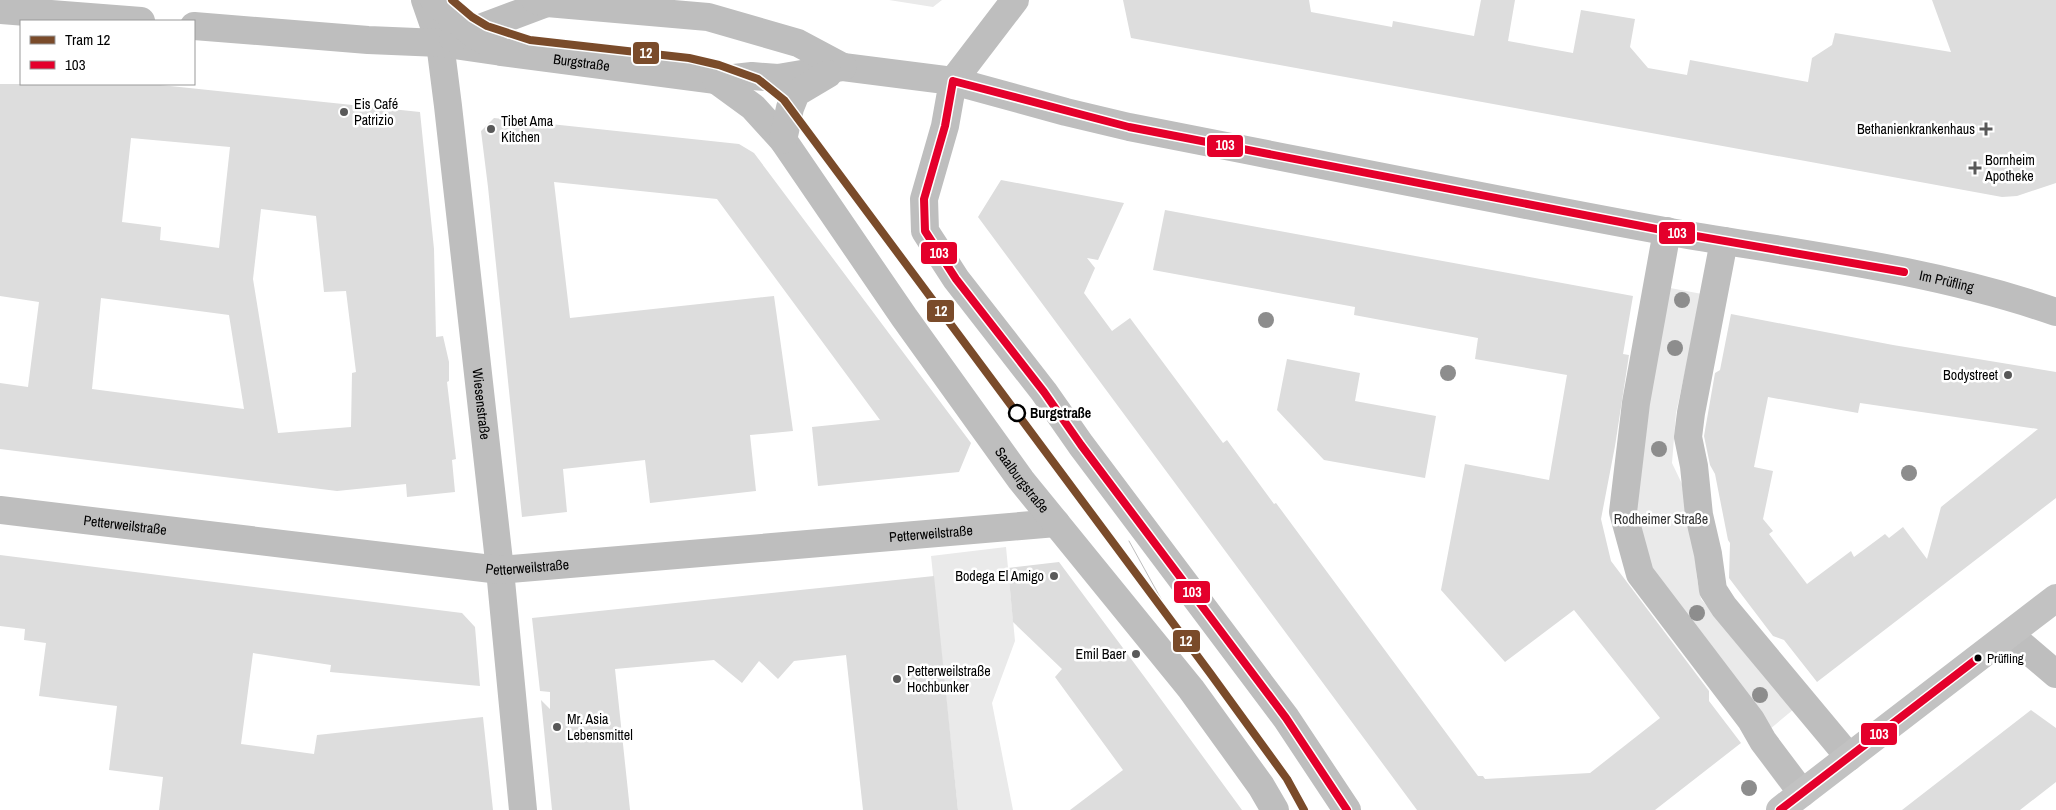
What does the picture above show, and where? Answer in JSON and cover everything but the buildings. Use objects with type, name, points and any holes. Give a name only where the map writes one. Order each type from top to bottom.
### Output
[{"type":"main road","points":[[1780,810],[2056,598]]},
{"type":"street","name":"Wiesenstraße","points":[[426,0],[440,43],[500,570],[523,810]]},
{"type":"street","points":[[434,0],[471,32],[502,52]]},
{"type":"street","points":[[1016,0],[954,81],[946,126],[924,198],[925,231],[956,279],[1044,392],[1081,446],[1286,718],[1347,810]]},
{"type":"street","name":"Burgstraße","points":[[440,43],[471,32],[541,1],[708,17],[798,43],[843,67]]},
{"type":"street","points":[[0,10],[128,20]]},
{"type":"street","name":"Burgstraße","points":[[195,26],[368,40],[440,43],[716,80],[752,76],[778,78],[843,67],[954,81]]},
{"type":"street","points":[[783,140],[790,108],[796,93],[805,86],[843,67]]},
{"type":"street","name":"Saalburgstraße","points":[[716,80],[753,107],[783,140],[909,325],[1021,480],[1191,690],[1275,810]]},
{"type":"street","name":"Im Prüfling","points":[[954,81],[1066,112],[1129,127],[1667,231],[1904,272],[2007,295],[2056,312]]},
{"type":"street","points":[[1667,231],[1636,403],[1623,512],[1640,574],[1751,720],[1763,740],[1802,793]]},
{"type":"street","points":[[1724,241],[1691,413],[1688,438],[1694,466],[1699,516],[1708,554],[1712,590],[1724,607],[1849,757]]},
{"type":"street","name":"Petterweilstraße","points":[[0,510],[500,570],[1056,523]]},
{"type":"street","points":[[2010,635],[2056,674]]},
{"type":"green space","points":[[889,0],[942,0],[933,7]]},
{"type":"green space","name":"Rodheimer Straße","points":[[1665,287],[1702,294],[1676,413],[1672,463],[1682,484],[1695,551],[1701,599],[1794,709],[1770,729],[1648,576],[1630,506]]},
{"type":"green space","points":[[1006,547],[1015,641],[992,703],[1013,810],[958,810],[931,556]]},
{"type":"tram line","name":"12","points":[[452,0],[472,17],[487,26],[530,40],[689,58],[719,65],[758,79],[784,100],[1210,673],[1287,779],[1304,810]]},
{"type":"tram line","points":[[1129,541],[1181,635]]},
{"type":"transit line","name":"103","points":[[1347,810],[1286,718],[1081,445],[1044,392],[956,279],[925,231],[924,199],[945,126],[953,81],[1129,127],[1667,231],[1904,272]]},
{"type":"transit line","name":"103","points":[[1780,810],[1978,658]]},
{"type":"place","name":"Eis Café Patrizio","points":[[344,112]]},
{"type":"place","name":"Tibet Ama Kitchen","points":[[491,129]]},
{"type":"place","name":"Bethanienkrankenhaus","points":[[1986,129]]},
{"type":"place","name":"Bornheim Apotheke","points":[[1975,168]]},
{"type":"place","name":"Bodystreet","points":[[2008,375]]},
{"type":"place","name":"Burgstraße","points":[[1017,413]]},
{"type":"place","name":"Bodega El Amigo","points":[[1054,576]]},
{"type":"place","name":"Emil Baer","points":[[1136,654]]},
{"type":"place","name":"Prüfling","points":[[1978,658]]},
{"type":"place","name":"Petterweilstraße Hochbunker","points":[[897,679]]},
{"type":"place","name":"Mr. Asia Lebensmittel","points":[[557,727]]}]
